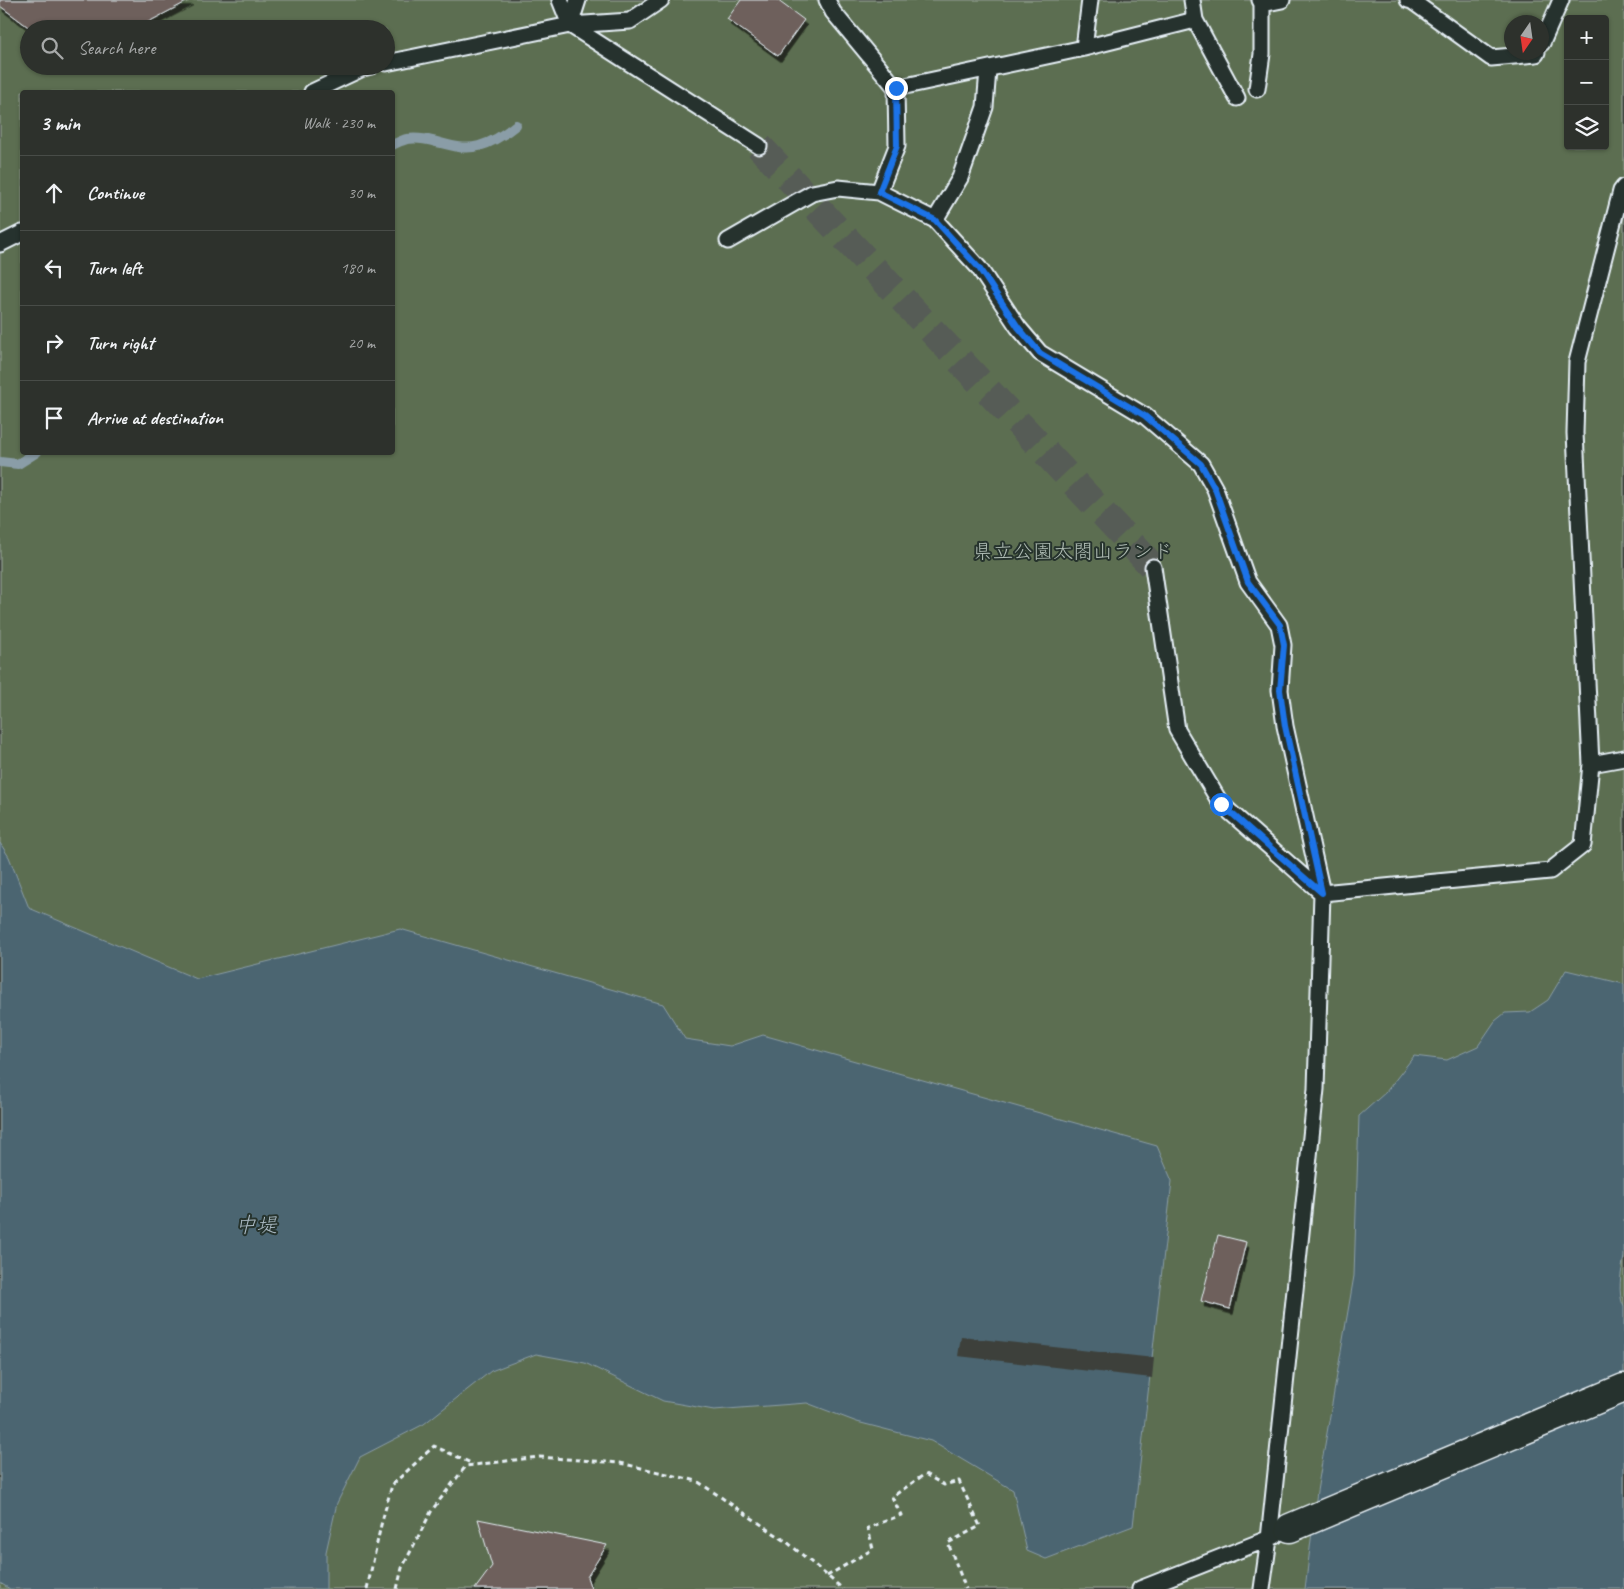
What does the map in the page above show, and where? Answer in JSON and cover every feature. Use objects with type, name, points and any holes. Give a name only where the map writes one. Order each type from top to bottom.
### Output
[{"type":"street","points":[[1279,1534],[1624,1388]]},
{"type":"lane","points":[[560,0],[570,25],[759,146]]},
{"type":"lane","points":[[570,25],[578,0]]},
{"type":"lane","points":[[395,61],[570,25],[630,21],[661,0]]},
{"type":"lane","points":[[827,0],[833,12],[896,88],[897,146],[879,192]]},
{"type":"lane","points":[[1084,48],[1090,0]]},
{"type":"lane","points":[[1192,0],[1196,20],[1237,98]]},
{"type":"lane","points":[[1258,89],[1262,54],[1261,2],[1282,0]]},
{"type":"lane","points":[[1408,0],[1491,58],[1504,57]]},
{"type":"lane","points":[[1549,27],[1561,0]]},
{"type":"lane","points":[[896,88],[988,70],[1196,20]]},
{"type":"lane","points":[[935,220],[960,178],[985,107],[988,70]]},
{"type":"lane","points":[[316,90],[348,75]]},
{"type":"lane","points":[[1152,567],[1177,730],[1221,804],[1322,893],[1550,871],[1583,845],[1591,764],[1575,432],[1577,362],[1621,191],[1624,187]]},
{"type":"lane","points":[[728,241],[812,192],[838,188],[879,192],[935,220],[979,268],[1018,327],[1040,353],[1145,416],[1201,464],[1215,489],[1248,582],[1280,625],[1284,645],[1280,690],[1285,726],[1322,893],[1316,1089],[1279,1534],[1262,1589]]},
{"type":"lane","points":[[0,244],[20,234]]},
{"type":"lane","points":[[1591,764],[1624,758]]},
{"type":"lane","points":[[1140,1589],[1279,1534]]},
{"type":"path","points":[[367,1589],[392,1485],[434,1446],[475,1465]]},
{"type":"path","points":[[397,1589],[402,1568],[432,1510],[466,1466],[539,1457],[620,1463],[697,1482],[787,1542],[843,1589]]},
{"type":"path","points":[[827,1576],[873,1550],[868,1528],[901,1515],[892,1497],[925,1474],[944,1485],[959,1481],[980,1526],[948,1543],[966,1589]]},
{"type":"green space","name":"県立公園太閤山ランド","points":[[0,0],[1624,0],[1624,1589],[0,1589]]},
{"type":"water","name":"中堤","points":[[0,843],[9,857],[29,908],[197,979],[400,929],[663,1004],[685,1039],[730,1046],[763,1035],[1157,1146],[1172,1181],[1133,1526],[1046,1559],[1027,1551],[1013,1490],[931,1441],[857,1422],[807,1403],[714,1410],[663,1401],[585,1363],[536,1354],[491,1371],[424,1424],[360,1457],[337,1503],[326,1552],[326,1589],[10,1589],[0,1583]]},
{"type":"water","points":[[1566,970],[1624,984],[1624,1257],[1620,1289],[1624,1307],[1624,1589],[1305,1589],[1317,1491],[1354,1276],[1359,1116],[1386,1092],[1414,1056],[1447,1060],[1478,1046],[1495,1021],[1505,1013],[1530,1012],[1548,1000]]},
{"type":"pier","points":[[961,1337],[1154,1358],[1152,1378],[958,1356]]},
{"type":"building","points":[[0,0],[190,0],[152,20],[20,21],[0,6]]},
{"type":"building","points":[[741,0],[777,0],[804,20],[778,56],[727,19]]},
{"type":"building","points":[[1218,1235],[1246,1242],[1230,1309],[1201,1301]]},
{"type":"building","points":[[478,1519],[607,1545],[587,1577],[591,1589],[475,1589],[492,1566]]},
{"type":"waterway","points":[[395,144],[405,139],[416,138],[470,148],[494,140],[516,125]]},
{"type":"waterway","points":[[0,462],[18,464],[32,455]]},
{"type":"tunnel","points":[[759,146],[1153,567]]},
{"type":"route","points":[[896,88],[897,146],[879,192],[935,220],[979,268],[1018,327],[1040,353],[1145,416],[1201,464],[1215,489],[1248,582],[1280,625],[1284,645],[1280,690],[1285,726],[1322,893],[1221,804]]}]
